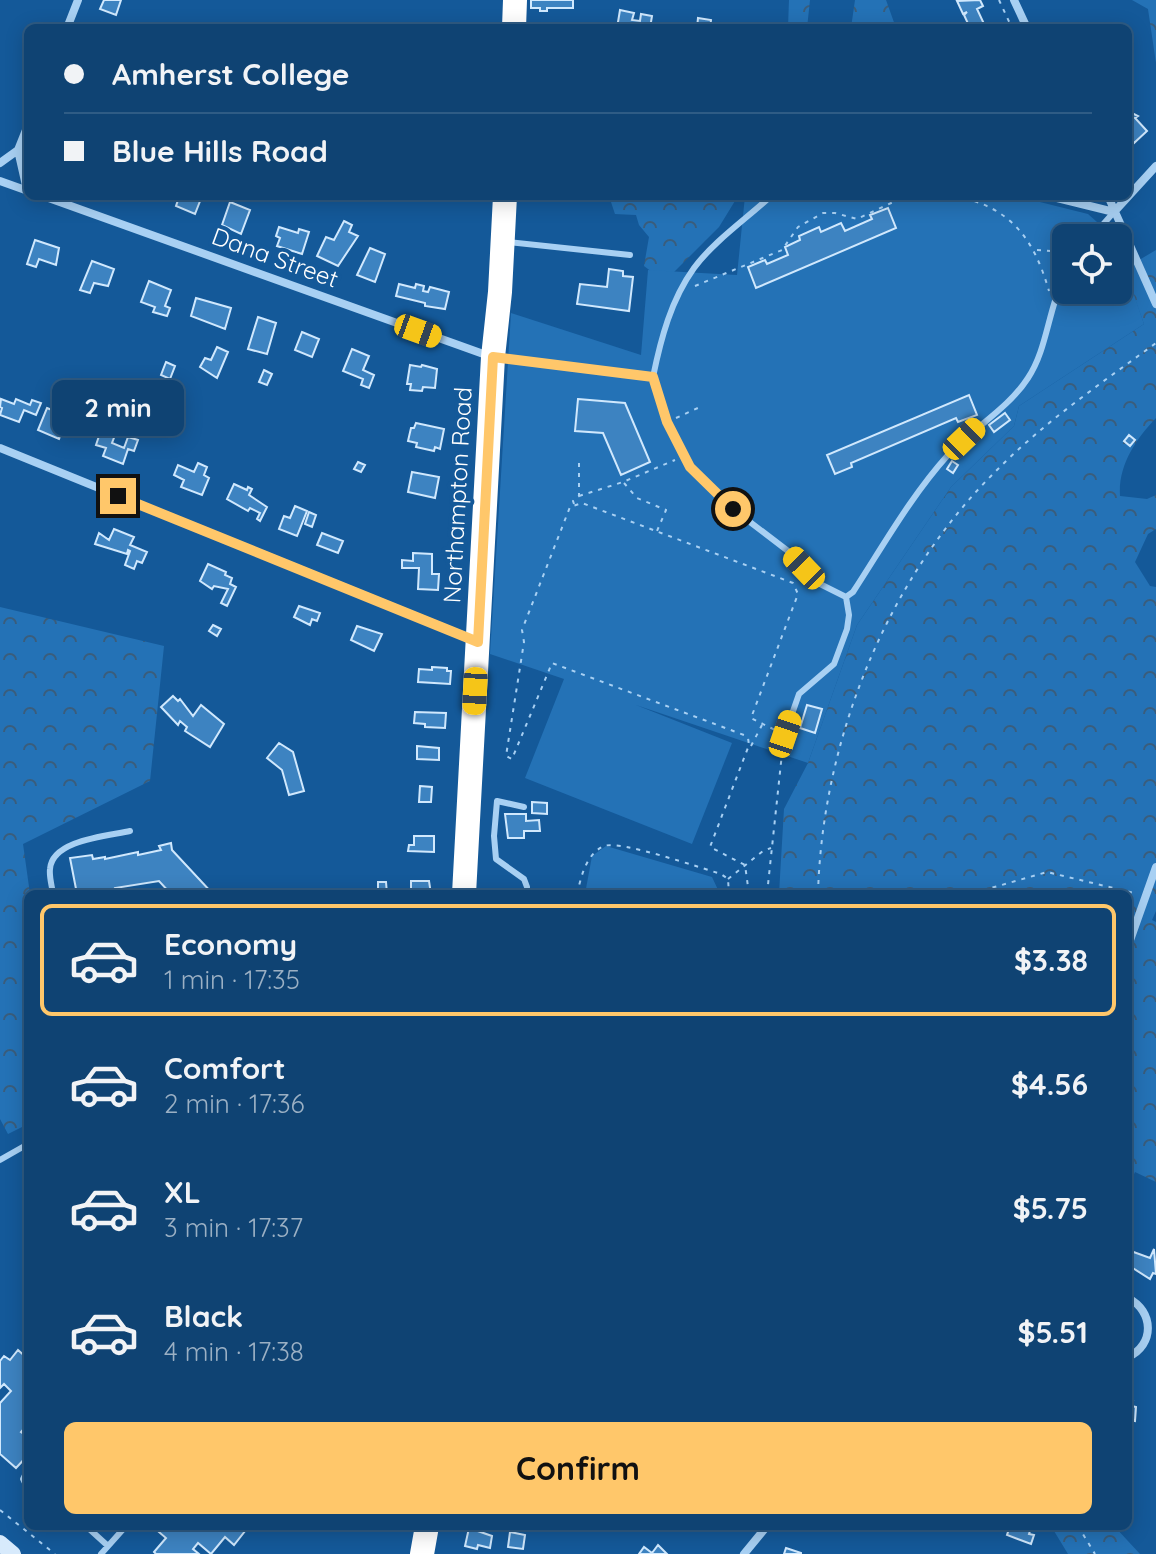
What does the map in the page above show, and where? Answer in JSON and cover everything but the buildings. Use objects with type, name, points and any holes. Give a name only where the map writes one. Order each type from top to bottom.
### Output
[{"type":"highway","points":[[514,24],[515,0]]},
{"type":"highway","name":"Northampton Road","points":[[464,890],[493,357],[505,200]]},
{"type":"highway","points":[[422,1554],[426,1530]]},
{"type":"highway","points":[[427,1530],[430,1554]]},
{"type":"main road","points":[[0,1543],[13,1554]]},
{"type":"street","points":[[69,24],[78,0]]},
{"type":"street","points":[[1014,0],[1025,24]]},
{"type":"street","points":[[0,163],[18,150],[24,135]]},
{"type":"street","points":[[18,150],[24,174]]},
{"type":"street","points":[[1132,192],[1156,166]]},
{"type":"street","points":[[0,181],[24,189]]},
{"type":"street","name":"Dana Street","points":[[54,200],[493,357]]},
{"type":"street","points":[[1065,200],[1114,212]]},
{"type":"street","points":[[1110,200],[1156,304]]},
{"type":"street","points":[[1114,212],[1125,200]]},
{"type":"street","points":[[0,448],[478,642]]},
{"type":"street","points":[[1132,935],[1156,867]]},
{"type":"street","points":[[1146,898],[1156,902]]},
{"type":"street","points":[[1132,1301],[1141,1307],[1149,1329],[1146,1340],[1132,1355]]},
{"type":"street","points":[[744,1554],[764,1530]]},
{"type":"lane","points":[[767,200],[695,267],[663,332],[653,377],[667,422],[690,467],[733,509],[788,551],[820,584],[846,597]]},
{"type":"lane","points":[[1103,224],[1114,212]]},
{"type":"lane","points":[[503,242],[630,255]]},
{"type":"lane","points":[[846,597],[853,592],[933,473],[979,425],[1011,399],[1029,376],[1042,345],[1052,304]]},
{"type":"lane","points":[[493,357],[653,377]]},
{"type":"lane","points":[[785,734],[799,694],[834,664],[847,629],[849,615],[846,597]]},
{"type":"lane","points":[[524,807],[497,801],[494,848],[496,859],[524,879],[527,887]]},
{"type":"lane","points":[[53,890],[50,868],[54,854],[65,846],[130,831]]},
{"type":"lane","points":[[0,1160],[24,1146]]},
{"type":"lane","points":[[90,1530],[108,1546]]},
{"type":"lane","points":[[101,1554],[122,1530]]},
{"type":"path","points":[[999,0],[1010,24]]},
{"type":"path","points":[[682,289],[782,250],[798,227],[823,213],[857,219],[898,200]]},
{"type":"path","points":[[969,200],[986,205],[1003,216],[1035,250],[1052,298]]},
{"type":"path","points":[[1035,250],[1052,251]]},
{"type":"path","points":[[818,890],[825,821],[845,732],[874,654],[903,596],[941,537],[993,473],[1053,419],[1156,343]]},
{"type":"path","points":[[667,422],[700,407]]},
{"type":"path","points":[[574,505],[573,501],[579,496],[623,482],[684,456]]},
{"type":"path","points":[[579,457],[579,496]]},
{"type":"path","points":[[623,482],[637,498],[666,510],[657,531]]},
{"type":"path","points":[[745,865],[710,847],[749,745],[744,735],[552,663],[512,759],[506,756],[524,642],[522,630],[570,507],[574,505],[582,503],[793,583],[798,594],[751,718],[785,734],[767,890]]},
{"type":"path","points":[[749,745],[753,747],[763,724]]},
{"type":"path","points":[[578,890],[592,854],[610,845],[721,874],[728,879]]},
{"type":"path","points":[[728,879],[763,851],[772,848]]},
{"type":"path","points":[[745,865],[748,890]]},
{"type":"path","points":[[989,890],[1047,872],[1116,890]]},
{"type":"path","points":[[728,879],[729,890]]},
{"type":"path","points":[[1132,894],[1146,898]]},
{"type":"path","points":[[0,1510],[24,1529]]},
{"type":"path","points":[[25,1530],[55,1554]]},
{"type":"path","points":[[1080,1530],[1095,1554]]},
{"type":"green space","points":[[789,0],[810,0],[807,24],[788,24]]},
{"type":"green space","points":[[855,0],[886,0],[895,24],[852,24]]},
{"type":"green space","points":[[1132,0],[1156,0],[1156,63],[1148,9]]},
{"type":"green space","points":[[736,200],[719,227],[669,277],[660,278],[644,266],[649,237],[639,225],[636,215],[615,214],[611,202]]},
{"type":"green space","points":[[745,200],[1032,200],[1088,214],[1099,224],[1052,224],[1052,304],[1132,304],[1132,289],[1144,324],[1019,406],[1014,426],[951,487],[857,625],[808,763],[636,705],[732,743],[692,844],[525,778],[564,679],[490,654],[511,313],[641,355],[648,270],[737,275]]},
{"type":"green space","points":[[1156,250],[1156,418],[1129,454],[1122,474],[1120,496],[1147,499],[1156,495],[1156,529],[1148,534],[1135,562],[1150,586],[1156,587],[1156,911],[1152,920],[1156,922],[1156,1182],[1135,1172],[1132,1178],[1132,890],[779,890],[784,809],[808,763],[857,625],[951,487],[1014,426],[1019,406],[1144,324],[1132,291],[1132,264]]},
{"type":"green space","points":[[0,607],[164,646],[150,781],[23,844],[29,890],[24,890],[24,1126],[8,1134],[0,1119]]},
{"type":"green space","points":[[606,846],[712,877],[718,890],[586,890],[592,856]]},
{"type":"green space","points":[[1053,1530],[1118,1530],[1140,1554],[1068,1554]]},
{"type":"route","points":[[118,496],[478,642],[493,357],[653,377],[667,422],[690,467],[733,509]]}]
